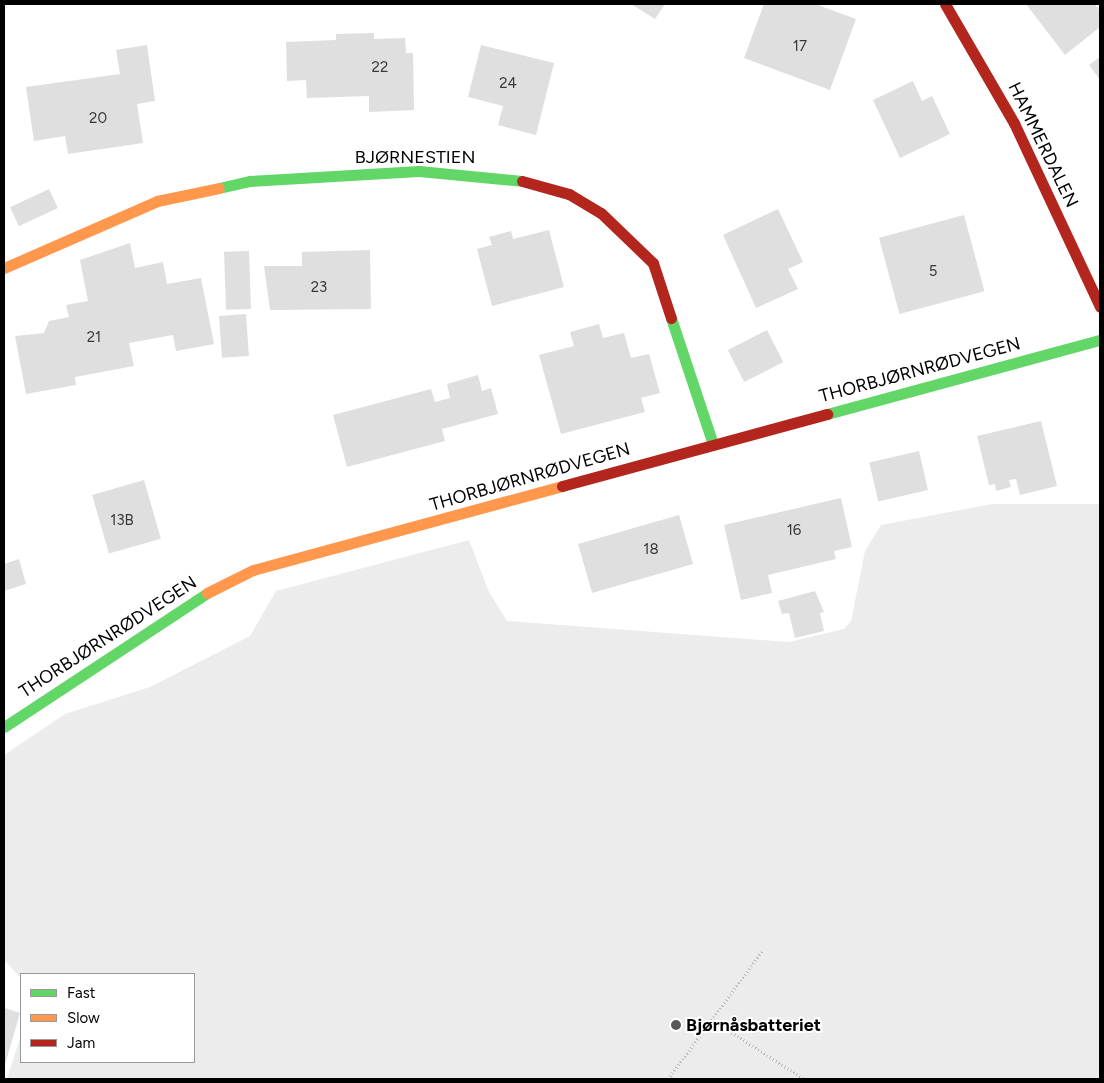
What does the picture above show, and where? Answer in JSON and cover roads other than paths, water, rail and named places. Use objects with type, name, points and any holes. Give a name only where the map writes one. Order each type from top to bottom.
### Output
[{"type":"street","name":"HAMMERDALEN","points":[[945,4],[1014,123],[1100,307]]},
{"type":"street","name":"BJØRNESTIEN","points":[[4,268],[157,201],[250,181],[419,171],[533,182],[569,194],[601,213],[654,263],[713,444]]},
{"type":"street","name":"THORBJØRNRØDVEGEN","points":[[4,727],[182,605],[253,570],[1100,340]]},
{"type":"place","name":"Bjørnåsbatteriet","points":[[676,1025]]}]
